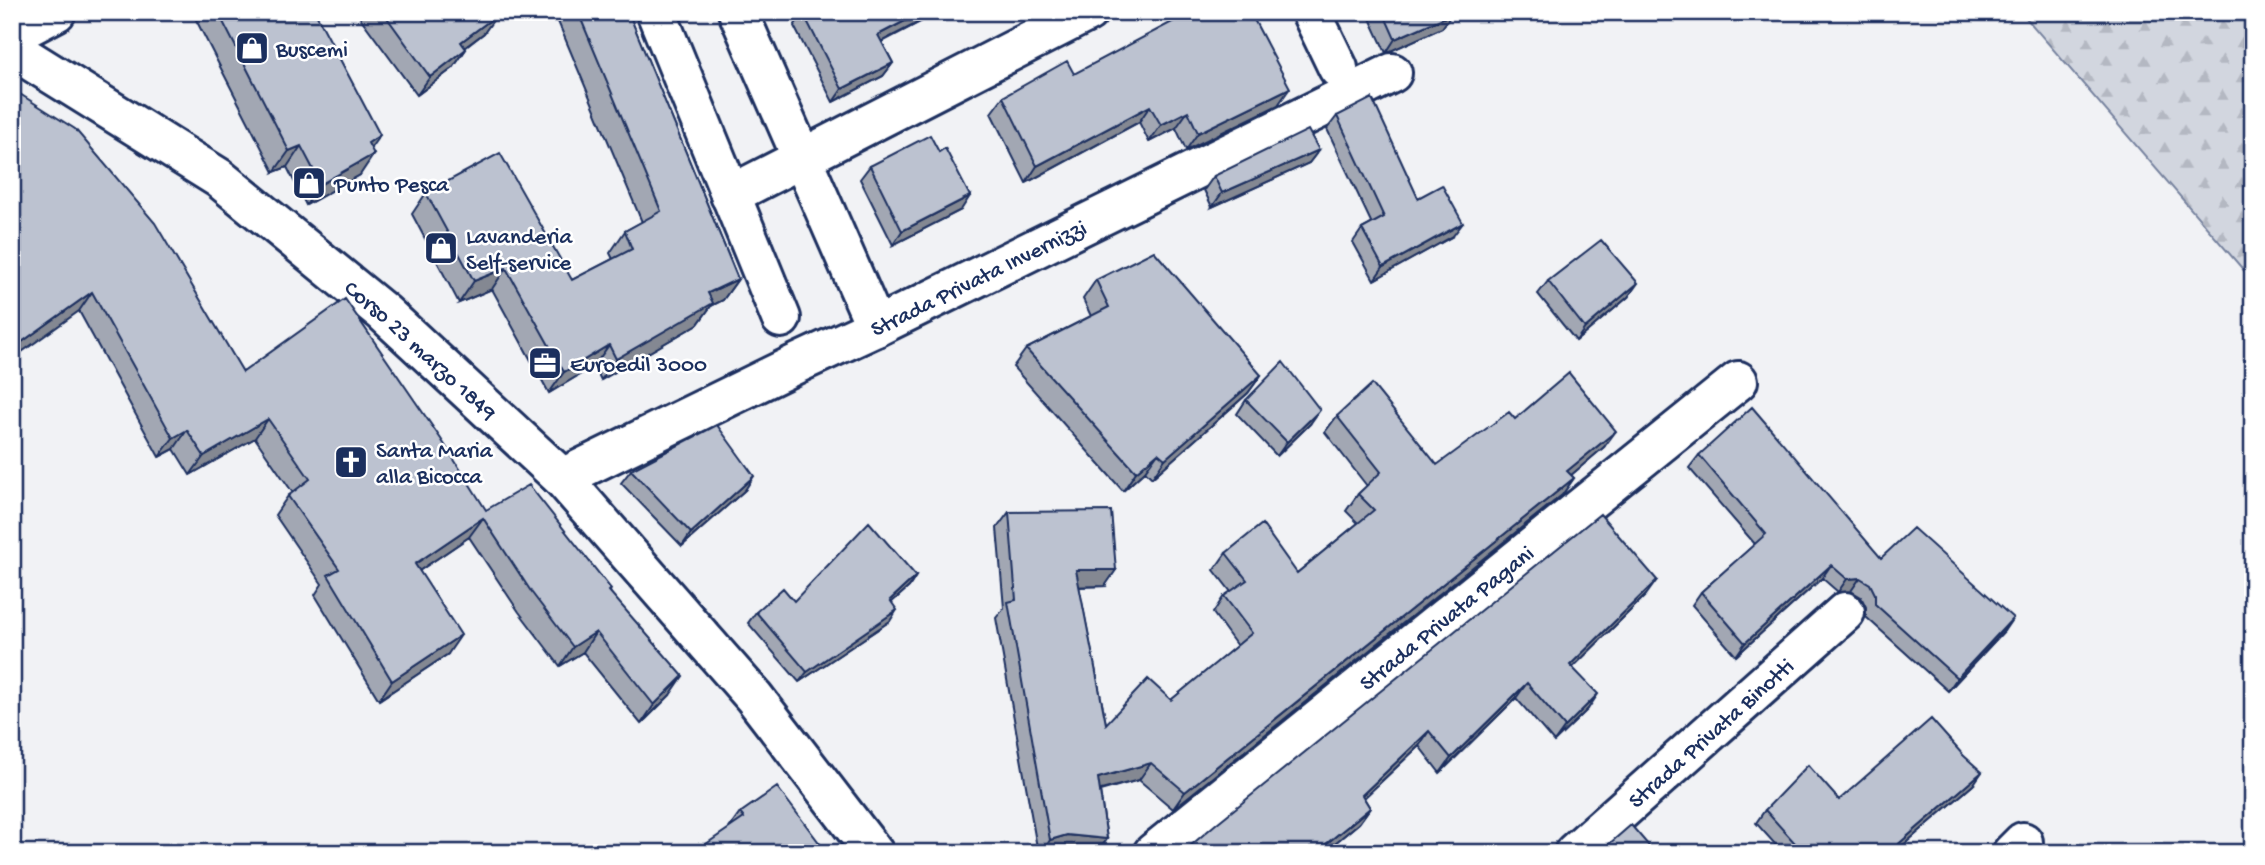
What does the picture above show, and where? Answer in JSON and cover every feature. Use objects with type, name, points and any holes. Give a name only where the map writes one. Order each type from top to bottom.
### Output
[{"type":"street","points":[[12,36],[56,12]]},
{"type":"street","points":[[656,12],[781,318]]},
{"type":"street","points":[[738,12],[876,327]]},
{"type":"street","points":[[730,195],[1088,12]]},
{"type":"street","points":[[1311,12],[1338,68]]},
{"type":"street","name":"Corso 23 marzo 1849","points":[[12,49],[219,178],[383,312],[562,478],[754,696],[874,853]]},
{"type":"street","name":"Strada Privata Invernizzi","points":[[562,478],[1392,73]]},
{"type":"street","name":"Strada Privata Pagani","points":[[1153,853],[1738,381]]},
{"type":"street","name":"Strada Privata Binotti","points":[[1574,853],[1845,612]]},
{"type":"green space","points":[[2021,12],[2253,12],[2253,281]]},
{"type":"building","points":[[218,12],[315,12],[380,135],[368,143],[374,154],[321,184],[301,146],[289,151]]},
{"type":"building","points":[[383,12],[496,12],[497,15],[461,42],[466,49],[430,77]]},
{"type":"building","points":[[578,12],[632,12],[629,14],[738,279],[708,293],[713,303],[616,359],[609,345],[564,372],[506,268],[474,281],[426,193],[500,153],[572,280],[632,249],[625,231],[661,211]]},
{"type":"building","points":[[922,12],[878,35],[893,63],[842,89],[803,13]]},
{"type":"building","points":[[1191,12],[1250,12],[1290,88],[1198,133],[1188,111],[1161,125],[1150,106],[1037,166],[1003,97],[1067,61],[1074,74]]},
{"type":"building","points":[[1383,12],[1451,12],[1452,14],[1395,39]]},
{"type":"building","points":[[12,89],[75,129],[155,223],[243,372],[345,299],[486,510],[529,485],[611,589],[609,591],[683,676],[654,705],[596,632],[573,647],[532,593],[483,518],[415,564],[461,635],[392,681],[328,575],[339,569],[288,496],[310,479],[268,419],[204,456],[187,430],[173,438],[92,292],[12,349]]},
{"type":"building","points":[[1372,98],[1418,198],[1442,185],[1463,223],[1383,267],[1362,229],[1384,217],[1337,116]]},
{"type":"building","points":[[1308,130],[1319,150],[1222,193],[1214,176]]},
{"type":"building","points":[[930,135],[939,152],[945,148],[970,196],[902,231],[870,166]]},
{"type":"building","points":[[1601,240],[1638,283],[1585,328],[1548,281]]},
{"type":"building","points":[[1154,251],[1261,375],[1165,459],[1158,453],[1136,472],[1026,349],[1109,307],[1096,280]]},
{"type":"building","points":[[1283,362],[1320,410],[1287,442],[1246,400]]},
{"type":"building","points":[[1569,373],[1616,431],[1567,471],[1574,478],[1185,792],[1151,763],[1098,778],[1107,839],[1067,835],[1050,840],[1008,602],[1016,600],[1009,512],[1111,511],[1116,570],[1076,570],[1106,724],[1148,679],[1171,700],[1252,633],[1224,596],[1247,580],[1226,553],[1262,524],[1297,573],[1374,510],[1358,494],[1381,472],[1337,416],[1372,384],[1437,465],[1509,412],[1515,419]]},
{"type":"building","points":[[1752,407],[1881,558],[1913,528],[2013,618],[1957,678],[1875,604],[1875,594],[1870,584],[1860,578],[1847,579],[1831,565],[1745,643],[1701,592],[1766,534],[1699,455]]},
{"type":"building","points":[[717,425],[754,476],[691,533],[631,470]]},
{"type":"building","points":[[1600,514],[1657,580],[1570,665],[1598,694],[1565,727],[1527,683],[1451,758],[1429,731],[1362,795],[1370,808],[1315,853],[1182,853],[1217,823]]},
{"type":"building","points":[[869,522],[916,576],[890,600],[897,610],[807,672],[756,612],[783,588],[794,601]]},
{"type":"building","points":[[1931,719],[1982,772],[1888,853],[1804,853],[1765,810],[1808,765],[1839,800]]},
{"type":"building","points":[[777,787],[827,853],[693,853],[744,818],[740,813]]},
{"type":"building","points":[[1631,825],[1655,853],[1599,853],[1601,851]]},
{"type":"place","name":"Buscemi","points":[[252,48]]},
{"type":"place","name":"Punto Pesca","points":[[309,183]]},
{"type":"place","name":"Lavanderia Self-service","points":[[441,248]]},
{"type":"place","name":"Euroedil 3000","points":[[545,363]]},
{"type":"place","name":"Santa Maria alla Bicocca","points":[[351,462]]}]
